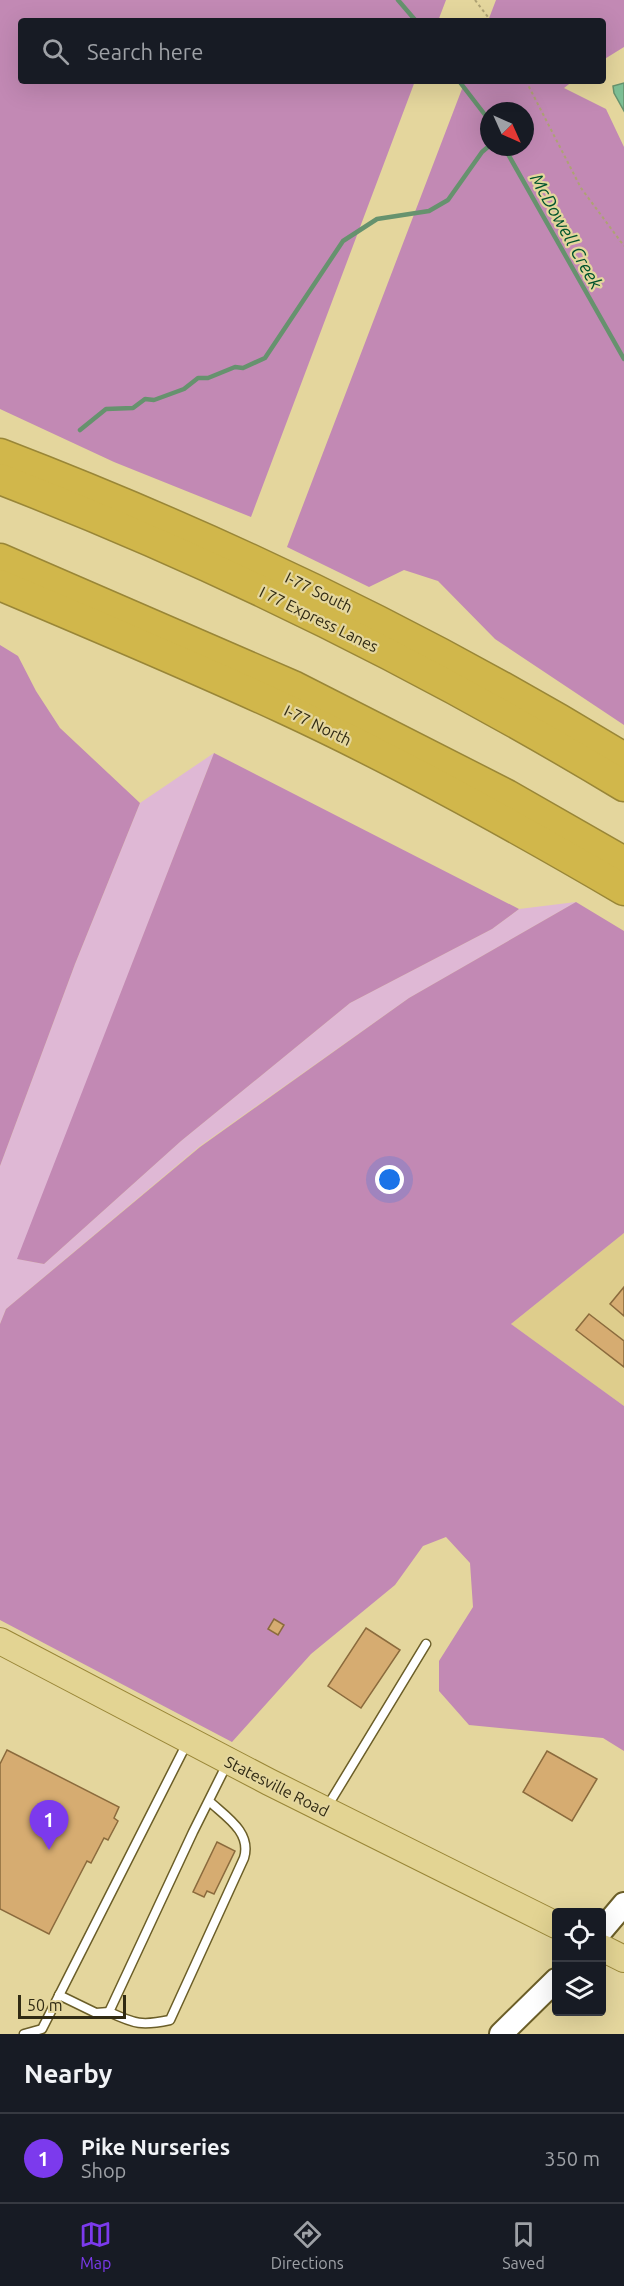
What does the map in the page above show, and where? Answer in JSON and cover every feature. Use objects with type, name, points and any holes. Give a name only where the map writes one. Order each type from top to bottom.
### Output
[{"type":"highway","name":"I-77 South","points":[[0,454],[173,524],[318,591],[465,667],[624,758]]},
{"type":"highway","name":"I 77 Express Lanes","points":[[0,479],[164,546],[307,612],[454,688],[624,786]]},
{"type":"highway","points":[[0,560],[223,654],[325,702],[507,795],[624,862]]},
{"type":"highway","name":"I-77 North","points":[[0,585],[213,676],[345,738],[485,810],[624,890]]},
{"type":"main road","name":"Statesville Road","points":[[0,1641],[229,1761],[552,1923]]},
{"type":"main road","points":[[606,1950],[624,1959]]},
{"type":"street","points":[[606,1925],[624,1904]]},
{"type":"street","points":[[501,2034],[552,1984]]},
{"type":"lane","points":[[326,1810],[426,1644]]},
{"type":"lane","points":[[24,2034],[42,2029],[188,1740]]},
{"type":"lane","points":[[109,2012],[229,1761]]},
{"type":"lane","points":[[60,1995],[96,2013],[109,2012],[144,2025],[170,2020],[246,1850],[243,1835],[209,1801]]},
{"type":"path","points":[[475,0],[488,18]]},
{"type":"path","points":[[528,84],[581,188],[624,246]]},
{"type":"shaded area","points":[[0,0],[446,0],[439,18],[18,18],[18,84],[414,84],[251,517],[114,462],[0,409]]},
{"type":"shaded area","points":[[496,0],[624,0],[624,47],[606,58],[606,18],[489,18]]},
{"type":"shaded area","points":[[624,83],[624,111],[614,93],[613,86]]},
{"type":"shaded area","points":[[464,84],[569,84],[564,88],[606,109],[624,147],[624,725],[495,639],[438,581],[404,570],[369,587],[287,547]]},
{"type":"shaded area","points":[[0,645],[18,656],[36,691],[60,728],[140,803],[75,964],[0,1166]]},
{"type":"shaded area","points":[[214,753],[18,1259],[44,1264],[181,1141],[350,1003],[492,929],[519,909],[576,902],[409,998],[200,1146],[6,1309],[0,1324],[0,1166],[75,964],[140,803]]},
{"type":"shaded area","points":[[214,753],[519,909],[492,929],[350,1003],[181,1141],[44,1264],[17,1259]]},
{"type":"shaded area","points":[[576,902],[624,931],[624,1233],[511,1324],[624,1406],[624,1751],[603,1738],[469,1725],[439,1691],[439,1661],[473,1607],[470,1563],[446,1537],[423,1546],[395,1585],[311,1654],[232,1742],[0,1620],[0,1324],[6,1309],[200,1147],[409,998]]},
{"type":"shaded area","points":[[624,1233],[624,1406],[511,1324]]},
{"type":"building","points":[[624,1287],[624,1316],[610,1304]]},
{"type":"building","points":[[589,1314],[624,1341],[624,1367],[576,1330]]},
{"type":"building","points":[[274,1619],[284,1625],[278,1635],[268,1629]]},
{"type":"building","points":[[366,1628],[400,1650],[361,1708],[328,1686]]},
{"type":"building","points":[[7,1750],[119,1807],[114,1818],[118,1821],[108,1840],[104,1838],[91,1863],[87,1861],[49,1934],[0,1909],[0,1764]]},
{"type":"building","points":[[547,1751],[597,1779],[572,1821],[523,1792]]},
{"type":"building","points":[[217,1842],[235,1851],[214,1894],[207,1891],[204,1897],[193,1892]]},
{"type":"waterway","name":"McDowell Creek","points":[[398,0],[413,18]]},
{"type":"waterway","name":"McDowell Creek","points":[[461,84],[480,108]]},
{"type":"waterway","points":[[80,430],[106,409],[133,408],[145,399],[154,400],[184,389],[198,378],[208,378],[235,367],[243,368],[265,358],[343,241],[377,219],[429,211],[448,200],[480,155]]},
{"type":"waterway","name":"McDowell Creek","points":[[509,156],[624,359]]},
{"type":"place","name":"Pike Nurseries","points":[[49,1850]]}]
